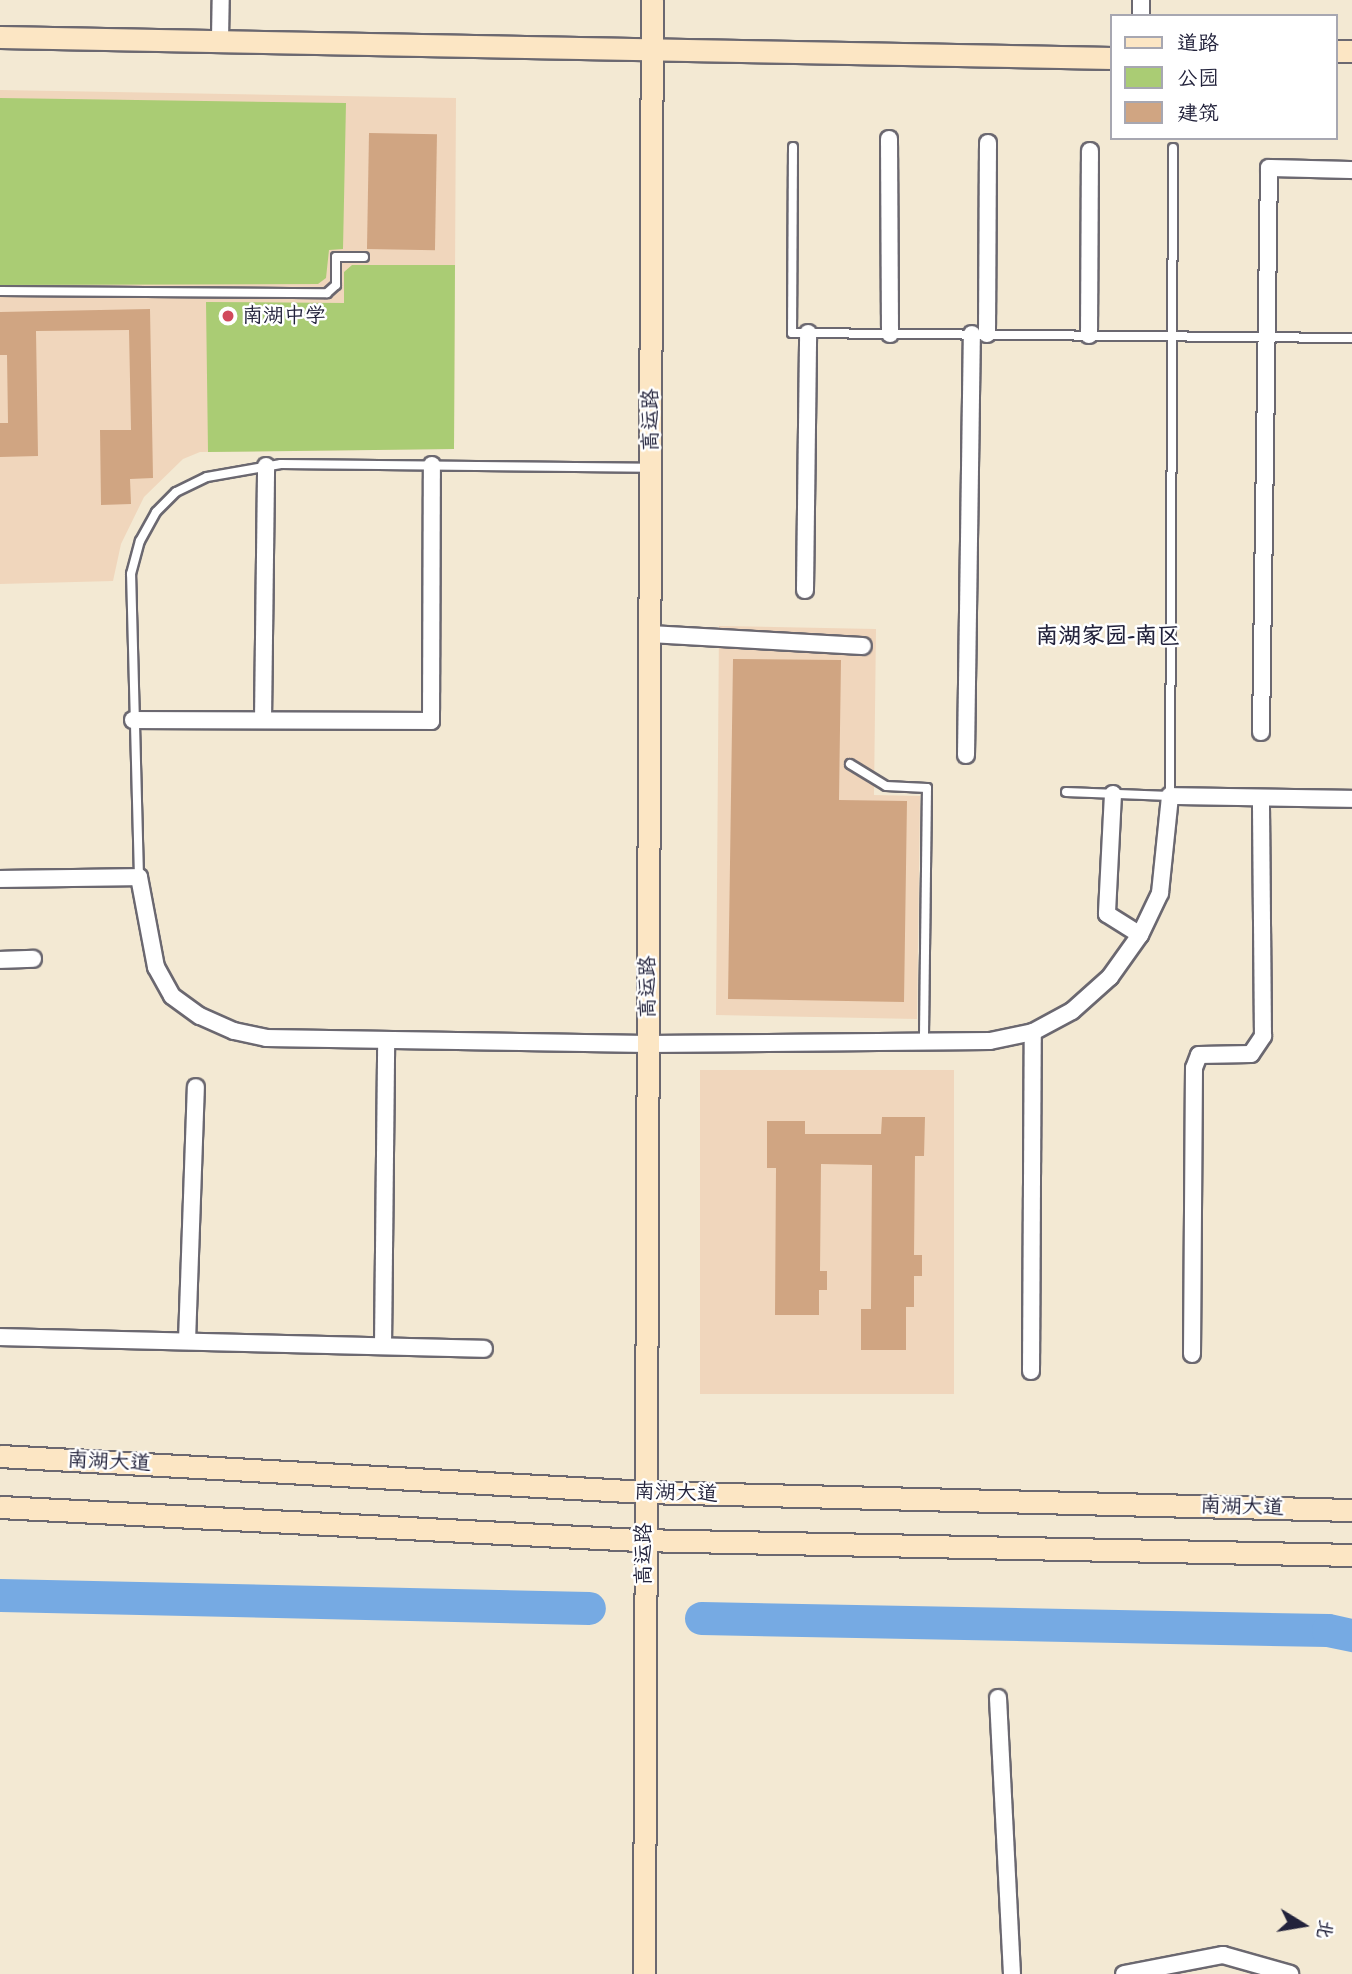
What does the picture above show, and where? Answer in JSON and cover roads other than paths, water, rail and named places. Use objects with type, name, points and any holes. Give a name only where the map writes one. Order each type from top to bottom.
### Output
[{"type":"main road","name":"高运路","points":[[643,0],[648,42]]},
{"type":"main road","name":"高运路","points":[[645,1044],[648,42],[652,0]]},
{"type":"main road","points":[[0,27],[648,42],[1110,45]]},
{"type":"main road","points":[[0,37],[220,34]]},
{"type":"main road","points":[[648,42],[1110,58]]},
{"type":"main road","name":"高运路","points":[[638,1974],[649,635],[647,468]]},
{"type":"main road","name":"南湖大道","points":[[0,1456],[641,1492],[1352,1510]]},
{"type":"main road","points":[[0,1507],[641,1540],[1352,1555]]},
{"type":"main road","name":"高运路","points":[[641,1540],[644,1974]]},
{"type":"street","points":[[220,0],[220,34]]},
{"type":"street","points":[[889,139],[890,334]]},
{"type":"street","points":[[966,755],[988,143]]},
{"type":"street","points":[[1089,335],[1090,151]]},
{"type":"street","points":[[1261,732],[1269,168],[1352,170]]},
{"type":"street","points":[[805,590],[808,333]]},
{"type":"street","points":[[133,720],[431,721],[432,465]]},
{"type":"street","points":[[263,720],[266,466]]},
{"type":"street","points":[[649,635],[863,646]]},
{"type":"street","points":[[1113,794],[1107,914],[1140,935]]},
{"type":"street","points":[[0,879],[139,877],[156,967],[172,996],[200,1016],[234,1031],[267,1038],[645,1044],[990,1041],[1033,1032],[1072,1012],[1110,977],[1140,935],[1160,893],[1170,796],[1261,800],[1352,799]]},
{"type":"street","points":[[1192,1354],[1194,1068],[1199,1055],[1251,1054],[1263,1037],[1261,800]]},
{"type":"street","points":[[0,960],[33,959]]},
{"type":"street","points":[[1031,1371],[1033,1032]]},
{"type":"street","points":[[383,1346],[386,1040]]},
{"type":"street","points":[[187,1341],[196,1087]]},
{"type":"street","points":[[0,1336],[484,1349]]},
{"type":"street","points":[[998,1698],[1012,1974]]},
{"type":"street","points":[[1124,1974],[1194,1967],[1223,1955],[1290,1974]]},
{"type":"lane","points":[[793,147],[792,333],[1352,338]]},
{"type":"lane","points":[[1066,792],[1170,796],[1173,148]]},
{"type":"lane","points":[[0,291],[327,293],[336,285],[336,257],[364,257]]},
{"type":"lane","points":[[139,877],[129,603],[140,541],[156,512],[176,492],[206,477],[266,466],[647,468]]},
{"type":"lane","points":[[850,764],[886,786],[927,788],[924,1041]]},
{"type":"waterway","points":[[0,1595],[589,1608]]},
{"type":"waterway","points":[[701,1618],[1328,1630],[1352,1635]]},
{"type":"place","name":"南湖中学","points":[[228,316]]},
{"type":"district","name":"南湖家园-南区","points":[[1108,636]]}]
